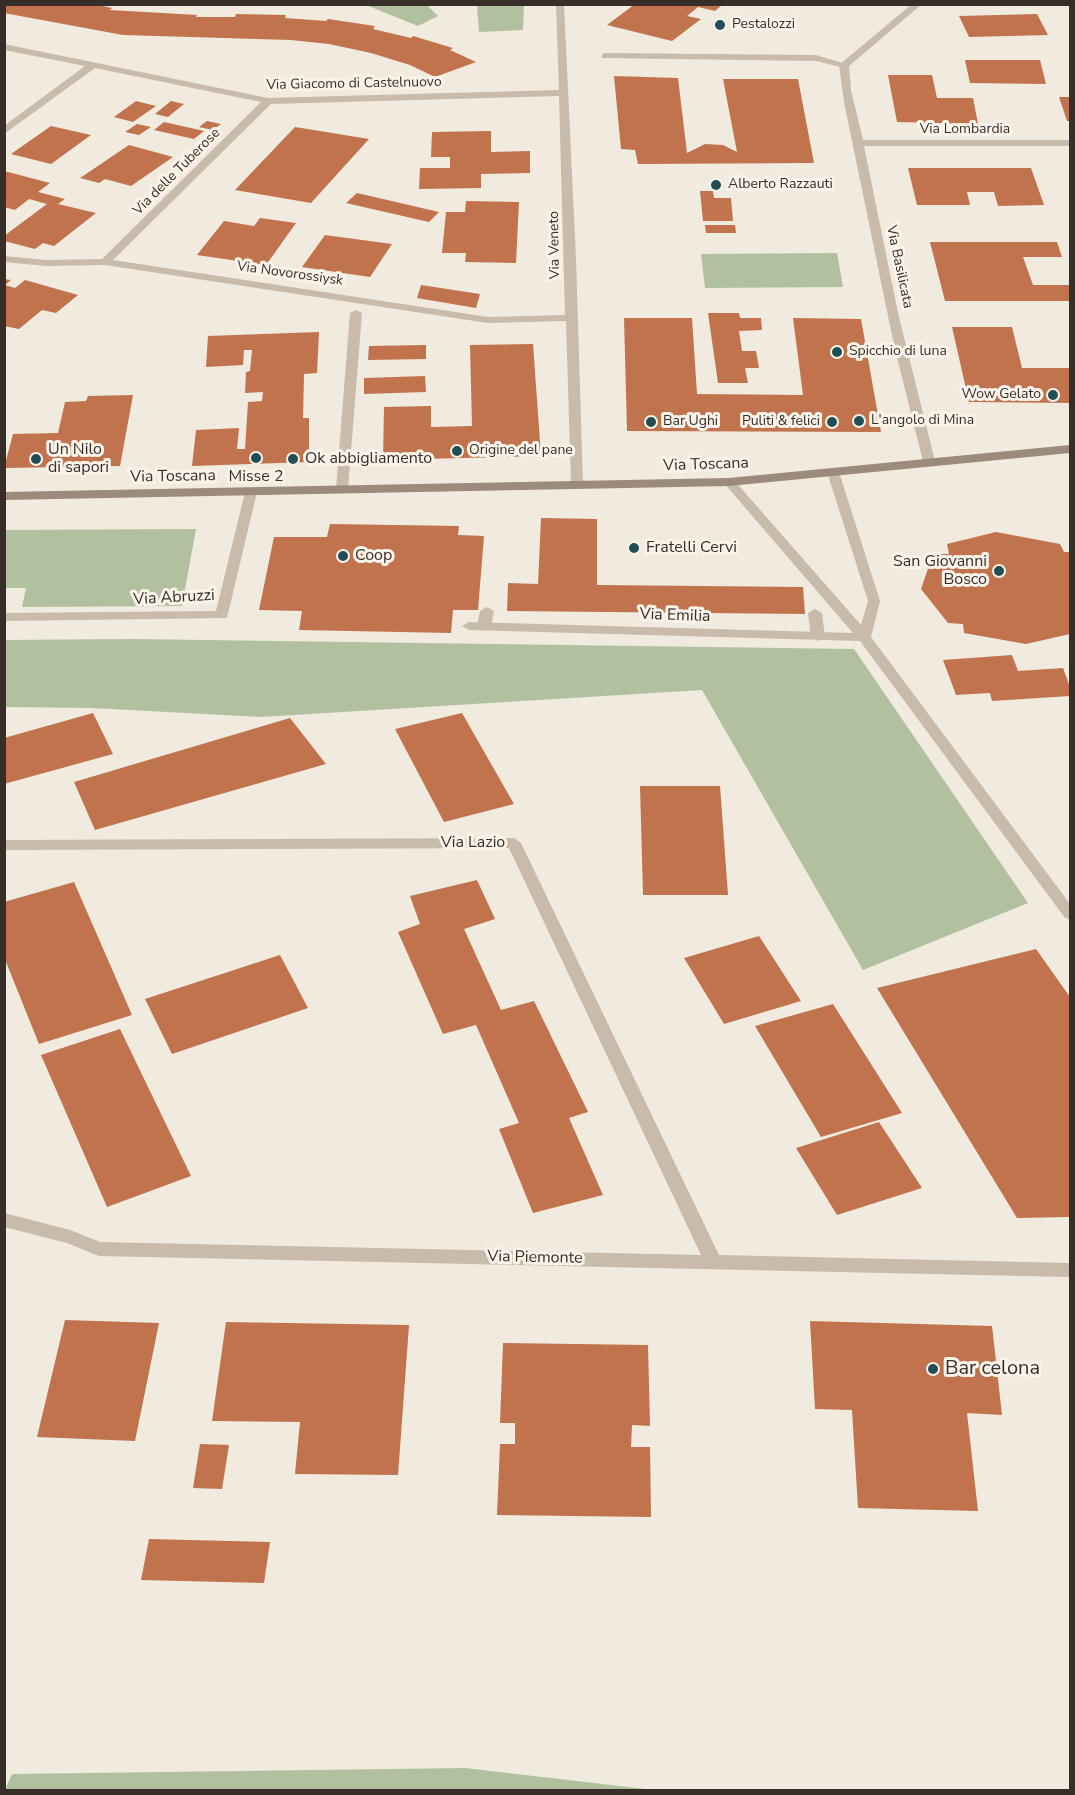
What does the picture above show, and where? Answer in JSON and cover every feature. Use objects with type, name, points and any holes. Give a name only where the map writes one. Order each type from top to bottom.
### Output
[{"type":"street","name":"Via Veneto","points":[[560,4],[571,259],[577,485]]},
{"type":"street","points":[[606,56],[816,57],[844,65],[918,4]]},
{"type":"street","name":"Via Giacomo di Castelnuovo","points":[[4,47],[268,101],[565,93]]},
{"type":"street","name":"Via Basilicata","points":[[844,65],[844,78],[859,143],[878,248],[929,461]]},
{"type":"street","points":[[4,131],[92,66]]},
{"type":"street","name":"Via delle Tuberose","points":[[105,262],[268,101]]},
{"type":"street","name":"Via Lombardia","points":[[859,143],[1071,143]]},
{"type":"street","name":"Via Novorossiysk","points":[[4,259],[46,263],[105,262],[488,320],[571,318]]},
{"type":"street","points":[[342,489],[356,313]]},
{"type":"street","name":"Via Toscana","points":[[4,496],[729,482],[1071,449]]},
{"type":"street","points":[[833,472],[874,601],[864,637]]},
{"type":"street","points":[[729,482],[864,637],[1071,914]]},
{"type":"street","name":"Via Abruzzi","points":[[4,617],[222,615],[251,492]]},
{"type":"street","points":[[484,627],[487,611]]},
{"type":"street","points":[[815,613],[818,637]]},
{"type":"street","name":"Via Emilia","points":[[470,626],[864,637]]},
{"type":"street","name":"Via Lazio","points":[[4,845],[514,843],[713,1262]]},
{"type":"street","name":"Via Piemonte","points":[[4,1220],[70,1237],[99,1249],[1071,1270]]},
{"type":"green space","points":[[366,5],[427,5],[438,16],[418,26]]},
{"type":"green space","points":[[477,5],[524,5],[523,30],[479,32]]},
{"type":"green space","points":[[837,253],[843,287],[705,288],[701,254]]},
{"type":"green space","points":[[196,529],[182,606],[22,607],[26,588],[5,588],[5,530]]},
{"type":"green space","points":[[132,639],[854,649],[1028,903],[863,970],[702,690],[261,717],[92,708],[5,707],[5,640]]},
{"type":"green space","points":[[465,1768],[654,1790],[5,1790],[12,1774]]},
{"type":"building","points":[[4,4],[93,4],[112,8],[110,10],[197,15],[196,17],[235,17],[236,14],[286,15],[285,18],[326,21],[328,19],[375,26],[373,29],[411,38],[413,36],[453,48],[450,50],[476,62],[435,77],[410,65],[371,53],[329,44],[291,40],[123,35],[4,13]]},
{"type":"building","points":[[635,4],[656,6],[723,4],[715,11],[698,7],[687,16],[701,19],[672,41],[607,25]]},
{"type":"building","points":[[1037,14],[1048,35],[969,37],[959,16]]},
{"type":"building","points":[[965,60],[1040,60],[1046,84],[970,83]]},
{"type":"building","points":[[888,75],[932,75],[937,98],[973,98],[978,124],[897,122]]},
{"type":"building","points":[[614,76],[678,78],[687,153],[705,144],[723,145],[737,152],[723,79],[798,79],[814,163],[638,164],[635,150],[621,149]]},
{"type":"building","points":[[1059,97],[1070,97],[1070,121],[1067,121]]},
{"type":"building","points":[[136,101],[156,106],[133,122],[114,117]]},
{"type":"building","points":[[171,101],[184,104],[168,117],[155,114]]},
{"type":"building","points":[[207,121],[221,124],[213,130],[199,127]]},
{"type":"building","points":[[164,122],[204,131],[194,139],[154,130]]},
{"type":"building","points":[[137,124],[151,127],[139,135],[125,132]]},
{"type":"building","points":[[51,126],[91,135],[51,164],[11,154]]},
{"type":"building","points":[[295,127],[369,139],[311,203],[235,190]]},
{"type":"building","points":[[491,131],[491,152],[530,151],[530,173],[481,174],[481,188],[419,189],[420,168],[450,168],[450,157],[431,157],[432,132]]},
{"type":"building","points":[[129,145],[173,157],[131,186],[105,179],[99,183],[80,178]]},
{"type":"building","points":[[908,168],[1031,168],[1044,205],[998,206],[994,192],[967,192],[970,205],[917,205]]},
{"type":"building","points":[[4,171],[50,183],[38,192],[65,199],[58,204],[96,213],[54,246],[43,243],[35,249],[4,241],[4,236],[47,204],[29,199],[15,210],[4,207]]},
{"type":"building","points":[[700,191],[713,191],[714,198],[731,198],[733,221],[703,221]]},
{"type":"building","points":[[357,193],[439,212],[429,222],[346,203]]},
{"type":"building","points":[[466,201],[519,202],[516,263],[465,262],[466,253],[442,253],[446,212],[465,212]]},
{"type":"building","points":[[260,218],[296,223],[266,265],[197,255],[224,221],[254,226]]},
{"type":"building","points":[[705,225],[735,225],[736,233],[706,233]]},
{"type":"building","points":[[325,235],[392,244],[370,277],[302,267]]},
{"type":"building","points":[[930,242],[1057,242],[1062,257],[1023,257],[1033,285],[1070,285],[1070,301],[945,301]]},
{"type":"building","points":[[4,279],[11,280],[5,285],[15,288],[25,280],[78,295],[56,313],[42,310],[19,329],[4,326]]},
{"type":"building","points":[[421,285],[480,294],[476,308],[417,298]]},
{"type":"building","points":[[708,313],[739,313],[740,318],[761,318],[762,330],[739,331],[742,351],[756,351],[759,368],[745,368],[748,383],[718,383]]},
{"type":"building","points":[[624,318],[692,318],[697,394],[803,395],[793,318],[861,319],[881,432],[627,431]]},
{"type":"building","points":[[952,327],[1012,327],[1022,368],[1070,368],[1070,403],[969,402]]},
{"type":"building","points":[[319,332],[317,373],[304,374],[303,418],[309,418],[309,462],[192,466],[196,430],[239,428],[237,449],[245,449],[248,402],[262,401],[263,392],[245,393],[246,372],[250,371],[252,350],[244,350],[243,365],[206,367],[208,336]]},
{"type":"building","points":[[533,344],[541,456],[383,460],[384,407],[431,406],[431,427],[472,426],[470,345]]},
{"type":"building","points":[[426,345],[426,359],[368,360],[369,346]]},
{"type":"building","points":[[425,376],[426,392],[364,394],[364,378]]},
{"type":"building","points":[[133,395],[120,466],[4,468],[13,434],[58,433],[65,402],[86,401],[88,396]]},
{"type":"building","points":[[541,518],[597,519],[597,585],[803,587],[805,614],[507,611],[508,583],[538,584]]},
{"type":"building","points":[[330,524],[459,526],[458,535],[484,536],[478,610],[453,610],[451,633],[299,630],[302,611],[259,610],[274,537],[327,537]]},
{"type":"building","name":"San Giovanni Bosco","points":[[996,532],[1060,544],[1064,552],[1070,552],[1070,634],[1026,644],[964,633],[963,624],[948,623],[921,589],[933,554],[949,554],[947,544]]},
{"type":"building","points":[[1012,655],[1018,671],[1063,668],[1070,687],[1070,696],[992,701],[990,693],[956,695],[943,660]]},
{"type":"building","points":[[93,713],[113,754],[4,784],[4,738]]},
{"type":"building","points":[[462,713],[514,804],[444,822],[395,729]]},
{"type":"building","points":[[290,718],[326,764],[95,830],[74,782]]},
{"type":"building","points":[[640,786],[720,786],[728,895],[643,895]]},
{"type":"building","points":[[477,880],[495,919],[464,929],[501,1010],[534,1001],[588,1112],[569,1118],[603,1195],[533,1213],[499,1129],[519,1123],[476,1025],[443,1034],[398,932],[420,924],[410,896]]},
{"type":"building","points":[[74,882],[132,1015],[39,1044],[4,957],[4,902]]},
{"type":"building","points":[[759,936],[801,1001],[724,1024],[684,958]]},
{"type":"building","points":[[1036,949],[1070,997],[1070,1217],[1017,1218],[877,988]]},
{"type":"building","points":[[280,955],[308,1008],[172,1054],[145,999]]},
{"type":"building","points":[[833,1004],[902,1113],[821,1137],[755,1026]]},
{"type":"building","points":[[120,1029],[191,1176],[107,1207],[41,1055]]},
{"type":"building","points":[[879,1122],[922,1188],[837,1215],[796,1148]]},
{"type":"building","points":[[65,1320],[159,1323],[135,1441],[37,1437]]},
{"type":"building","points":[[810,1321],[992,1326],[1002,1415],[967,1413],[978,1511],[858,1508],[852,1410],[815,1409]]},
{"type":"building","points":[[226,1322],[409,1325],[398,1475],[295,1474],[300,1422],[212,1421]]},
{"type":"building","points":[[503,1343],[648,1345],[650,1426],[632,1425],[631,1447],[650,1447],[651,1517],[497,1515],[500,1444],[515,1444],[515,1423],[500,1423]]},
{"type":"building","points":[[200,1444],[229,1445],[222,1489],[193,1488]]},
{"type":"building","points":[[149,1539],[270,1542],[264,1583],[141,1580]]},
{"type":"place","name":"Pestalozzi","points":[[720,25]]},
{"type":"place","name":"Alberto Razzauti","points":[[716,185]]},
{"type":"place","name":"Spicchio di luna","points":[[837,352]]},
{"type":"place","name":"Wow Gelato","points":[[1053,395]]},
{"type":"place","name":"L'angolo di Mina","points":[[859,421]]},
{"type":"place","name":"Bar Ughi","points":[[651,422]]},
{"type":"place","name":"Puliti & felici","points":[[832,422]]},
{"type":"place","name":"Origine del pane","points":[[457,451]]},
{"type":"place","name":"Misse 2","points":[[256,458]]},
{"type":"place","name":"Un Nilo di sapori","points":[[36,459]]},
{"type":"place","name":"Ok abbigliamento","points":[[293,459]]},
{"type":"place","name":"Fratelli Cervi","points":[[634,548]]},
{"type":"place","name":"Coop","points":[[343,556]]},
{"type":"place","name":"San Giovanni Bosco","points":[[999,571]]},
{"type":"place","name":"Bar celona","points":[[933,1369]]}]
